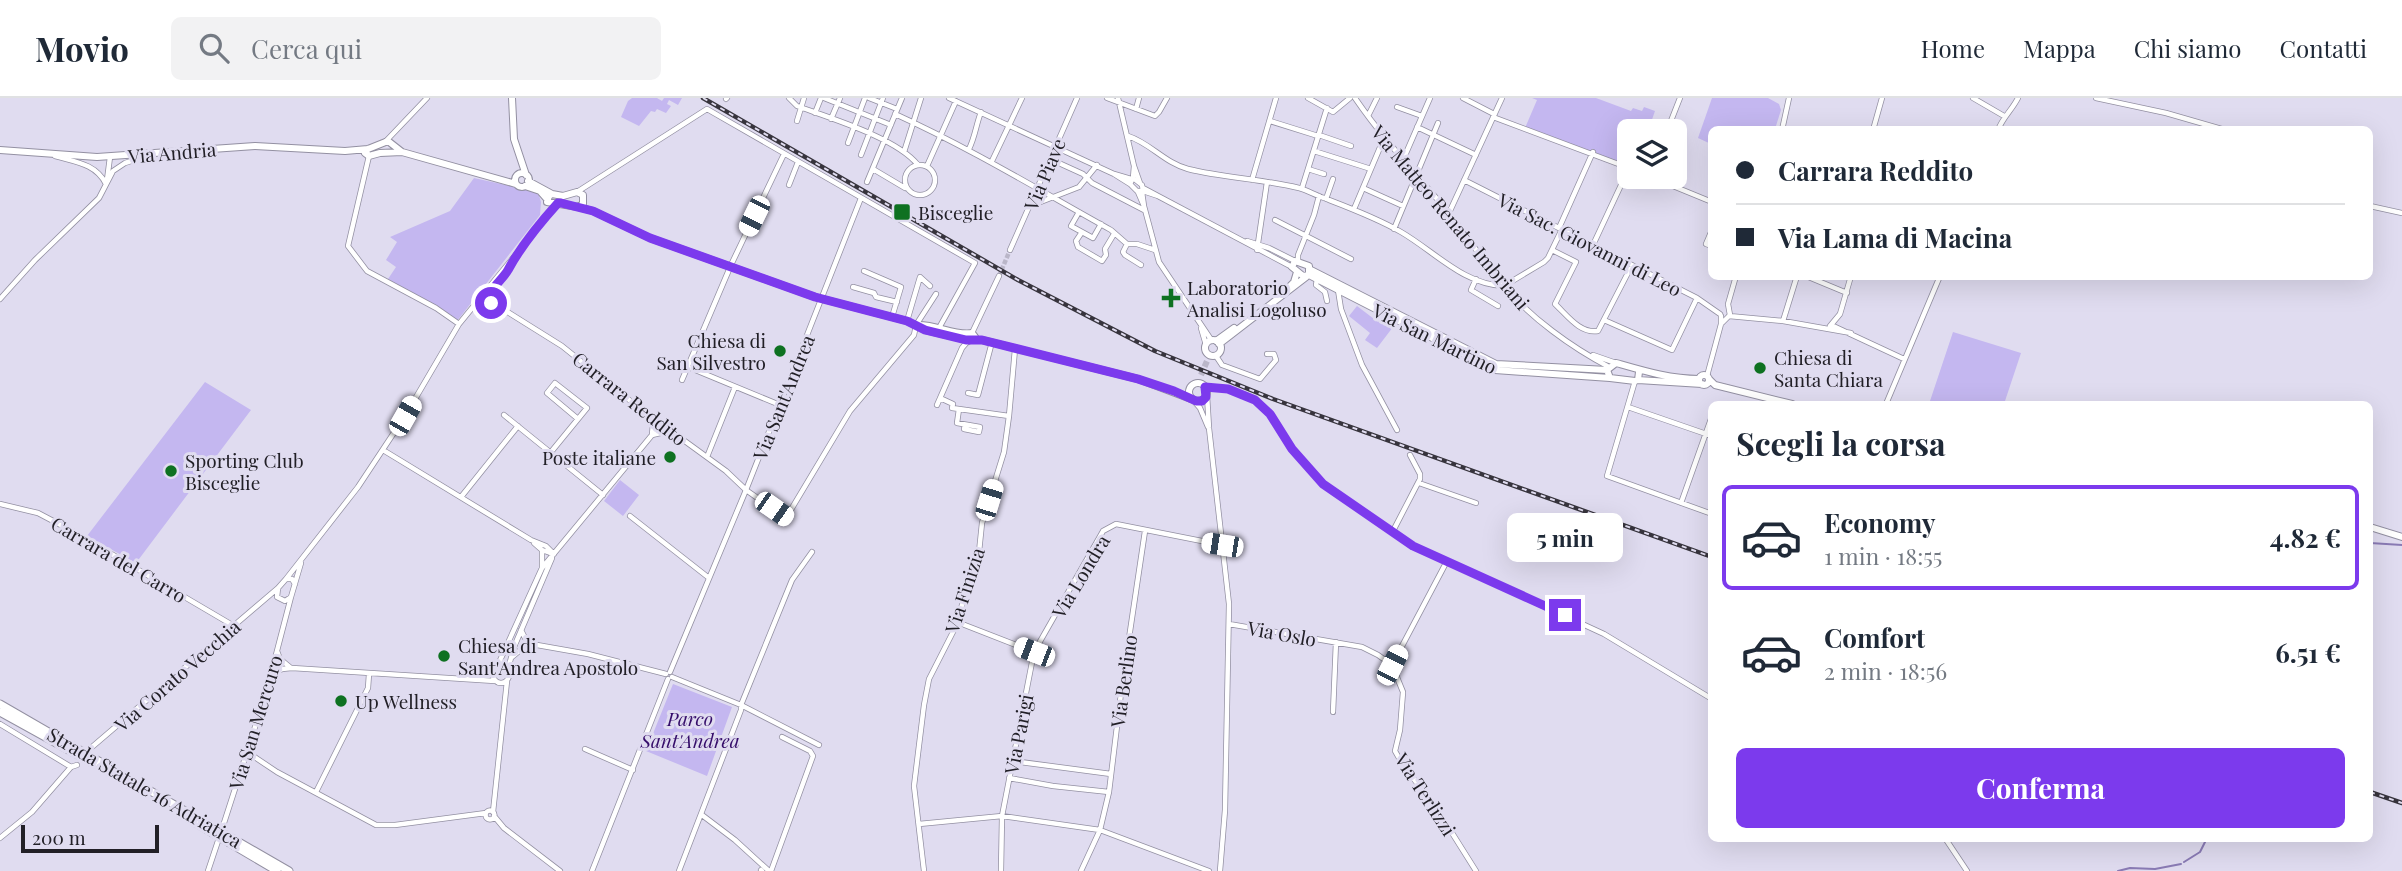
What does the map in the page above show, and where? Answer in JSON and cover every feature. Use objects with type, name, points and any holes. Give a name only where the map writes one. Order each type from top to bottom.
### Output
[{"type":"highway","name":"Strada Statale 16 Adriatica","points":[[0,704],[289,871]]},
{"type":"highway","name":"Strada Statale 16 Adriatica","points":[[0,712],[120,778],[276,871]]},
{"type":"main road","points":[[512,98],[512,127],[521,163],[520,180]]},
{"type":"main road","points":[[368,154],[385,142],[390,142],[402,152]]},
{"type":"main road","name":"Via Andria","points":[[0,150],[55,156],[110,157],[255,146],[368,154]]},
{"type":"main road","points":[[390,153],[394,150],[393,146]]},
{"type":"main road","points":[[368,154],[402,152],[520,180],[558,203],[593,211],[639,234],[822,299],[907,321],[925,330],[970,337]]},
{"type":"main road","points":[[549,198],[577,192],[593,211]]},
{"type":"main road","points":[[578,207],[583,204],[584,199]]},
{"type":"main road","points":[[1295,266],[1308,274]]},
{"type":"main road","points":[[1213,348],[1308,274],[1309,267],[1295,266]]},
{"type":"main road","points":[[1213,348],[1292,285],[1295,266]]},
{"type":"main road","name":"Via San Martino","points":[[1308,274],[1495,370],[1636,381],[1705,378]]},
{"type":"main road","name":"Via San Martino","points":[[1308,274],[1496,364],[1592,370],[1608,368]]},
{"type":"main road","points":[[916,325],[927,324],[1158,386],[1180,389],[1200,387]]},
{"type":"main road","points":[[1610,378],[1608,368],[1616,363],[1639,372],[1682,379],[1705,378],[1777,401]]},
{"type":"main road","points":[[1636,381],[1639,372]]},
{"type":"main road","points":[[1705,378],[1715,385],[1780,401]]},
{"type":"main road","points":[[1158,386],[1192,400],[1202,401],[1200,387]]},
{"type":"main road","points":[[1192,400],[1189,391],[1200,387]]},
{"type":"main road","points":[[2373,528],[2402,537]]},
{"type":"street","points":[[385,142],[426,98]]},
{"type":"street","points":[[789,98],[801,107],[885,140],[918,165],[927,166],[934,174],[934,185],[931,190],[916,195],[873,169]]},
{"type":"street","points":[[797,121],[804,98]]},
{"type":"street","points":[[815,113],[823,98],[838,101],[891,125]]},
{"type":"street","points":[[848,143],[867,98],[882,100],[896,112],[992,161],[1101,224],[1128,244],[1154,250]]},
{"type":"street","points":[[867,182],[902,98]]},
{"type":"street","points":[[904,152],[921,98]]},
{"type":"street","points":[[948,98],[1132,180],[1141,189],[1295,266]]},
{"type":"street","points":[[992,161],[1022,98]]},
{"type":"street","name":"Via Piave","points":[[1010,250],[1077,98]]},
{"type":"street","points":[[1107,98],[1155,116],[1167,98]]},
{"type":"street","points":[[1136,109],[1139,98]]},
{"type":"street","points":[[1252,180],[1276,98]]},
{"type":"street","points":[[1308,98],[1333,112],[1352,98]]},
{"type":"street","name":"Via Matteo Renato Imbriani","points":[[1352,98],[1449,213],[1504,286],[1529,312],[1588,354]]},
{"type":"street","points":[[1368,117],[1377,98]]},
{"type":"street","points":[[1403,160],[1430,98]]},
{"type":"street","points":[[1465,98],[1494,115],[1617,162]]},
{"type":"street","points":[[1449,213],[1502,98]]},
{"type":"street","points":[[1672,119],[1679,98]]},
{"type":"street","points":[[1779,98],[1789,100],[1783,126]]},
{"type":"street","points":[[1874,126],[1882,98]]},
{"type":"street","points":[[1973,98],[2004,116]]},
{"type":"street","points":[[2000,126],[2018,98]]},
{"type":"street","points":[[2095,98],[2211,126]]},
{"type":"street","points":[[861,155],[882,100]]},
{"type":"street","points":[[831,119],[838,101]]},
{"type":"street","points":[[927,166],[956,101]]},
{"type":"street","points":[[1119,101],[1128,136],[1128,149],[1159,262],[1185,297],[1222,365],[1260,379],[1276,360],[1274,354],[1267,354]]},
{"type":"street","points":[[1397,107],[1422,117]]},
{"type":"street","points":[[1302,188],[1326,108]]},
{"type":"street","points":[[577,192],[707,109],[975,263],[939,328]]},
{"type":"street","points":[[969,149],[981,112]]},
{"type":"street","points":[[1270,121],[1352,146]]},
{"type":"street","points":[[1394,229],[1438,123]]},
{"type":"street","points":[[1417,127],[1476,155]]},
{"type":"street","points":[[1128,136],[1179,166],[1302,188],[1394,229],[1412,239],[1444,264],[1476,279],[1504,286],[1544,262],[1552,250],[1593,152]]},
{"type":"street","points":[[1354,209],[1384,138]]},
{"type":"street","points":[[1314,151],[1371,169]]},
{"type":"street","points":[[0,299],[35,260],[99,198],[113,171],[125,163],[155,153]]},
{"type":"street","points":[[368,154],[348,246],[367,271],[436,308],[459,324]]},
{"type":"street","points":[[682,380],[730,265],[784,154]]},
{"type":"street","points":[[55,156],[89,165],[97,170],[107,185]]},
{"type":"street","points":[[107,185],[110,157]]},
{"type":"street","points":[[110,157],[113,171]]},
{"type":"street","points":[[1050,159],[1144,208]]},
{"type":"street","points":[[789,185],[798,162]]},
{"type":"street","points":[[908,189],[904,181],[907,172],[918,165]]},
{"type":"street","points":[[1038,202],[1079,187],[1097,165]]},
{"type":"street","points":[[1132,180],[1134,166]]},
{"type":"street","points":[[1308,169],[1324,174]]},
{"type":"street","points":[[1326,199],[1333,179]]},
{"type":"street","name":"Via Sac. Giovanni di Leo","points":[[1464,180],[1725,312],[1783,321]]},
{"type":"street","points":[[1257,246],[1267,182]]},
{"type":"street","points":[[584,199],[589,185]]},
{"type":"street","points":[[1363,188],[1403,206]]},
{"type":"street","points":[[1593,245],[1619,189]]},
{"type":"street","points":[[1680,189],[1708,200]]},
{"type":"street","points":[[1295,266],[1318,196]]},
{"type":"street","name":"Via Corato Vecchia","points":[[544,219],[549,198]]},
{"type":"street","name":"Via Sant'Andrea","points":[[594,871],[669,675],[746,490],[861,198]]},
{"type":"street","name":"Via Corato Vecchia","points":[[92,747],[286,579],[358,487],[459,324],[558,203]]},
{"type":"street","points":[[2373,207],[2402,213]]},
{"type":"street","points":[[1079,212],[1071,226],[1093,239],[1101,224]]},
{"type":"street","points":[[1275,220],[1351,259]]},
{"type":"street","points":[[1082,232],[1076,242],[1077,247],[1102,261],[1106,255],[1105,248],[1114,233]]},
{"type":"street","points":[[1259,232],[1269,248],[1295,266]]},
{"type":"street","points":[[1128,244],[1125,256],[1140,265]]},
{"type":"street","points":[[1257,246],[1269,248]]},
{"type":"street","points":[[1552,250],[1576,262],[1555,304],[1575,323],[1591,332],[1598,331],[1632,265]]},
{"type":"street","points":[[491,303],[493,289],[508,270],[511,261]]},
{"type":"street","points":[[864,271],[901,287],[892,317]]},
{"type":"street","points":[[937,405],[962,348],[999,276]]},
{"type":"street","points":[[907,321],[920,277],[930,286]]},
{"type":"street","points":[[1317,279],[1316,285],[1325,292],[1327,301]]},
{"type":"street","points":[[1476,279],[1471,290],[1498,306]]},
{"type":"street","points":[[1705,378],[1735,280]]},
{"type":"street","points":[[1796,280],[1783,321],[1830,326],[1851,333],[1904,359]]},
{"type":"street","points":[[1816,280],[1847,293]]},
{"type":"street","points":[[1830,326],[1840,314],[1850,280]]},
{"type":"street","points":[[1887,401],[1938,280]]},
{"type":"street","points":[[853,287],[897,302]]},
{"type":"street","points":[[1338,290],[1341,309],[1362,365],[1397,430]]},
{"type":"street","points":[[916,325],[936,294]]},
{"type":"street","name":"Carrara Reddito","points":[[480,298],[562,346],[660,424],[786,518],[850,411],[914,335],[916,325]]},
{"type":"street","name":"Carrara Reddito","points":[[480,298],[498,312],[508,314]]},
{"type":"street","points":[[1604,320],[1672,350],[1697,298]]},
{"type":"street","points":[[1840,314],[1843,325],[1851,333]]},
{"type":"street","points":[[968,393],[978,395],[992,342]]},
{"type":"street","name":"Via Finizia","points":[[924,871],[915,776],[929,679],[957,622],[979,552],[982,523],[1004,453],[1015,348]]},
{"type":"street","points":[[1588,354],[1608,368]]},
{"type":"street","points":[[1588,354],[1616,363]]},
{"type":"street","points":[[1592,370],[1597,361]]},
{"type":"street","points":[[688,367],[780,405]]},
{"type":"street","points":[[1636,381],[1607,476],[1708,513]]},
{"type":"street","points":[[551,452],[578,419],[587,408],[555,383],[547,393],[578,419]]},
{"type":"street","points":[[707,457],[734,387]]},
{"type":"street","points":[[1220,871],[1225,810],[1229,604],[1209,428],[1200,387],[1228,389],[1255,400],[1270,414],[1292,449],[1323,484],[1413,546],[1604,634],[1708,697]]},
{"type":"street","points":[[940,398],[953,404],[952,408],[1009,416]]},
{"type":"street","points":[[1192,400],[1200,408],[1209,428]]},
{"type":"street","points":[[1628,407],[1708,435]]},
{"type":"street","points":[[959,409],[957,424],[965,425]]},
{"type":"street","points":[[504,415],[603,495]]},
{"type":"street","points":[[650,415],[653,423],[652,435]]},
{"type":"street","points":[[471,679],[488,677],[493,673],[542,568],[658,430],[660,424]]},
{"type":"street","points":[[461,497],[518,426]]},
{"type":"street","points":[[1681,503],[1708,426]]},
{"type":"street","points":[[652,435],[671,431]]},
{"type":"street","points":[[383,450],[554,554]]},
{"type":"street","points":[[1393,531],[1419,483],[1420,474],[1410,455]]},
{"type":"street","points":[[1419,483],[1475,503]]},
{"type":"street","name":"Carrara del Carro","points":[[0,504],[38,513],[50,519],[234,626]]},
{"type":"street","points":[[630,516],[709,578]]},
{"type":"street","name":"Via Londra","points":[[1034,652],[1103,531],[1116,524],[1222,545]]},
{"type":"street","name":"Via Berlino","points":[[1081,871],[1100,830],[1109,792],[1145,531]]},
{"type":"street","points":[[544,548],[561,543]]},
{"type":"street","points":[[542,568],[544,548]]},
{"type":"street","points":[[679,871],[741,705],[792,580],[812,552]]},
{"type":"street","points":[[489,815],[510,674],[508,669],[554,554]]},
{"type":"street","name":"Via Corato Vecchia","points":[[261,602],[269,598],[292,597],[302,560]]},
{"type":"street","points":[[1392,665],[1447,561]]},
{"type":"street","points":[[286,579],[292,579],[295,584]]},
{"type":"street","points":[[278,588],[285,617]]},
{"type":"street","name":"Via San Mercuro","points":[[223,826],[292,597]]},
{"type":"street","points":[[957,622],[1034,652]]},
{"type":"street","name":"Via Oslo","points":[[1229,624],[1362,647],[1392,665]]},
{"type":"street","points":[[521,631],[525,638],[537,645]]},
{"type":"street","points":[[1333,712],[1336,642]]},
{"type":"street","points":[[512,657],[524,647],[537,645],[588,654],[669,675],[741,705],[819,745]]},
{"type":"street","points":[[277,651],[284,667]]},
{"type":"street","name":"Via Parigi","points":[[1001,871],[1002,816],[1034,652]]},
{"type":"street","points":[[274,664],[369,674],[507,681]]},
{"type":"street","name":"Via Terlizzi","points":[[1392,665],[1403,692],[1400,730],[1395,751],[1437,809],[1476,871]]},
{"type":"street","points":[[270,677],[284,667]]},
{"type":"street","points":[[497,667],[508,669]]},
{"type":"street","points":[[493,673],[504,690],[505,698]]},
{"type":"street","points":[[316,792],[368,688],[369,674]]},
{"type":"street","points":[[0,724],[74,766],[32,812],[0,838]]},
{"type":"street","points":[[702,815],[770,871],[813,756],[810,751],[782,737]]},
{"type":"street","points":[[585,749],[633,770]]},
{"type":"street","points":[[247,752],[277,772],[376,825],[489,815],[560,871]]},
{"type":"street","points":[[1013,761],[1111,774]]},
{"type":"street","points":[[1009,778],[1109,792]]},
{"type":"street","points":[[919,824],[1002,816],[1100,830],[1209,871]]},
{"type":"street","points":[[208,871],[218,841]]},
{"type":"street","points":[[1948,842],[1967,871]]},
{"type":"green space","points":[[632,98],[657,98],[662,101],[664,98],[682,98],[678,105],[669,100],[667,104],[671,106],[666,113],[657,109],[655,112],[651,111],[639,126],[621,117]]},
{"type":"green space","points":[[1532,98],[1596,98],[1631,111],[1633,108],[1642,111],[1644,107],[1655,111],[1652,119],[1617,119],[1617,163],[1525,128],[1537,100]]},
{"type":"green space","points":[[1712,98],[1768,98],[1779,104],[1781,110],[1776,126],[1708,126],[1708,143],[1698,138]]},
{"type":"green space","points":[[474,178],[538,192],[541,202],[540,215],[457,321],[388,279],[396,267],[386,260],[397,242],[390,237],[450,211]]},
{"type":"green space","points":[[1357,306],[1378,322],[1381,319],[1393,327],[1377,348],[1365,340],[1370,333],[1349,316]]},
{"type":"green space","points":[[1953,332],[2021,353],[2005,401],[1930,401]]},
{"type":"green space","name":"Sporting Club Bisceglie","points":[[205,382],[251,410],[136,563],[87,536]]},
{"type":"green space","points":[[620,480],[639,495],[623,516],[604,501]]},
{"type":"green space","name":"Parco Sant'Andrea","points":[[673,684],[732,707],[707,776],[646,751]]},
{"type":"waterway","points":[[2373,543],[2402,545]]},
{"type":"waterway","points":[[2184,862],[2200,852],[2205,842]]},
{"type":"waterway","points":[[2118,871],[2181,864]]},
{"type":"tunnel","points":[[999,276],[1010,250]]},
{"type":"tunnel","points":[[1201,375],[1207,361]]},
{"type":"railway","points":[[703,98],[1018,280],[1155,351],[1273,399],[1708,556]]},
{"type":"railway","points":[[2373,793],[2402,803]]},
{"type":"place","name":"Bisceglie","points":[[902,212]]},
{"type":"place","name":"Laboratorio Analisi Logoluso","points":[[1171,298]]},
{"type":"place","name":"Chiesa di San Silvestro","points":[[780,351]]},
{"type":"place","name":"Chiesa di Santa Chiara","points":[[1760,368]]},
{"type":"place","name":"Poste italiane","points":[[670,457]]},
{"type":"place","name":"Sporting Club Bisceglie","points":[[171,471]]},
{"type":"place","name":"Chiesa di Sant'Andrea Apostolo","points":[[444,656]]},
{"type":"place","name":"Up Wellness","points":[[341,701]]},
{"type":"route","points":[[491,303],[493,289],[508,270],[511,261],[544,219],[561,203],[593,211],[639,234],[815,297],[907,321],[925,330],[966,340],[982,340],[1138,379],[1196,401],[1202,401],[1206,397],[1205,387],[1228,389],[1245,394],[1262,406],[1292,449],[1327,488],[1413,546],[1565,615]]}]
